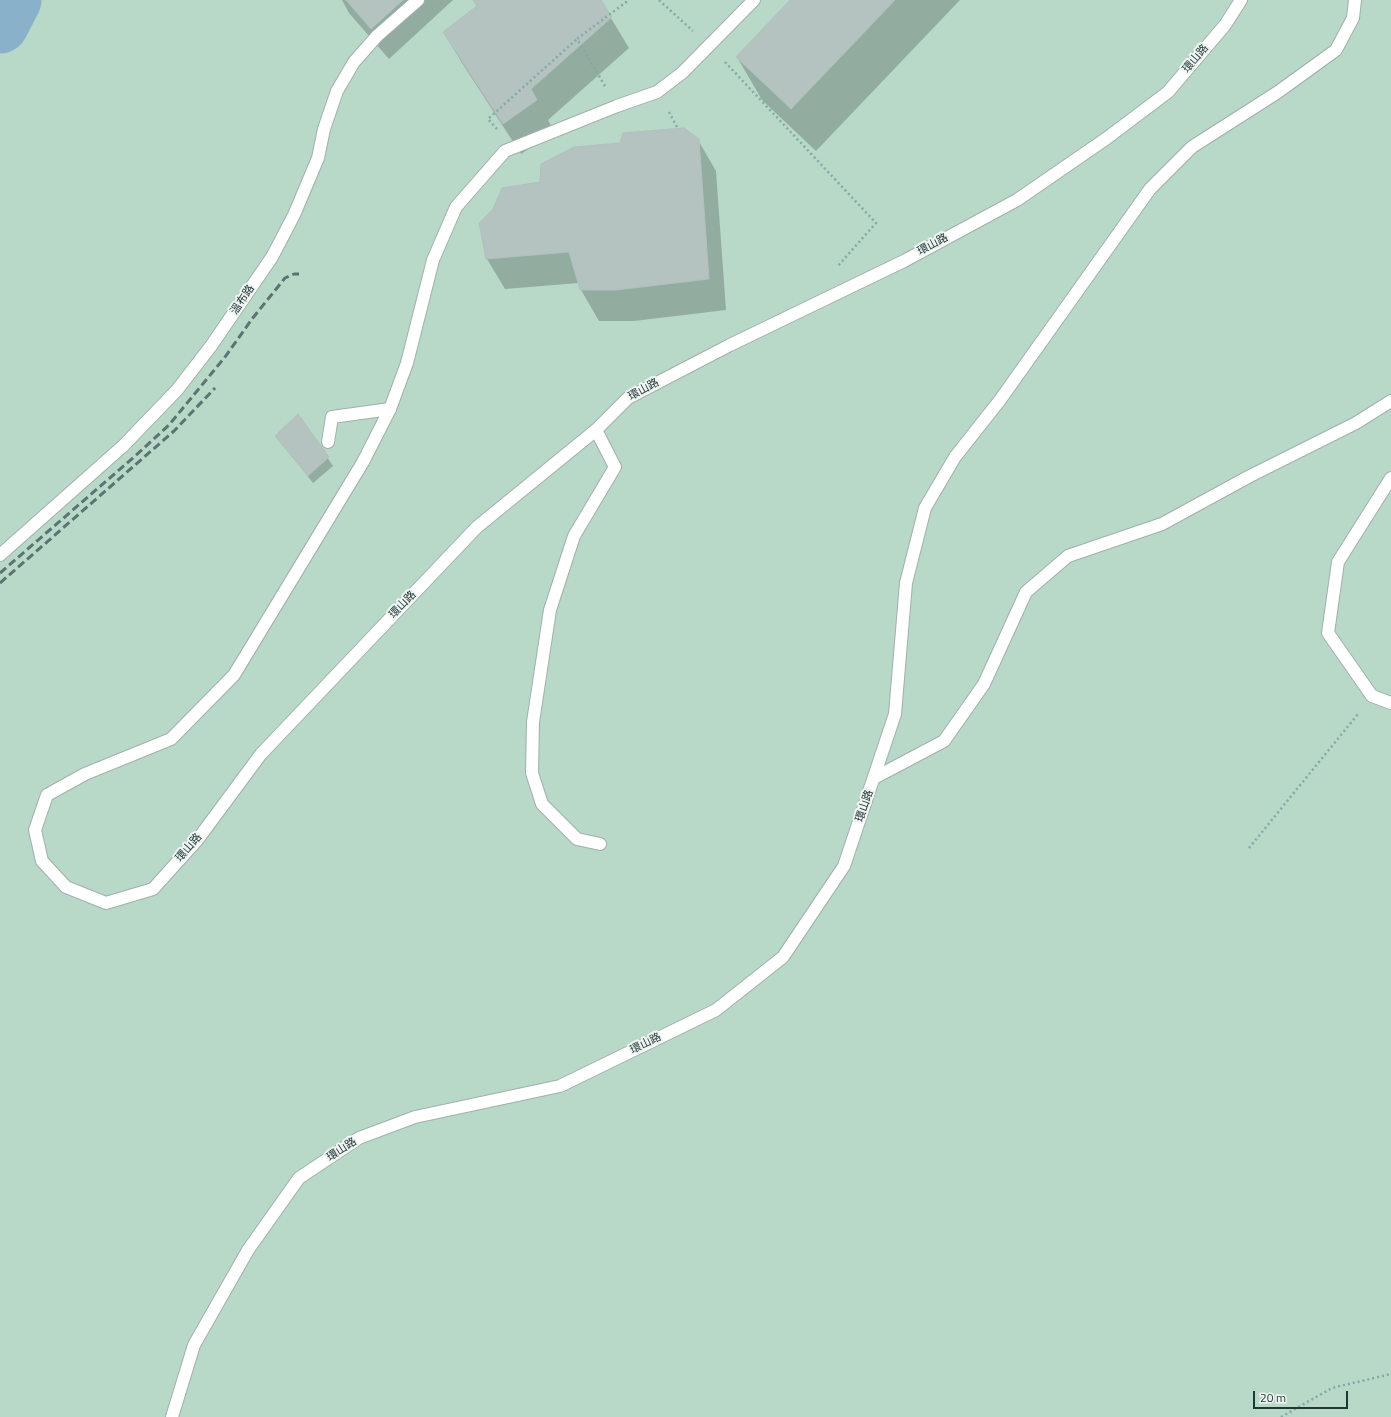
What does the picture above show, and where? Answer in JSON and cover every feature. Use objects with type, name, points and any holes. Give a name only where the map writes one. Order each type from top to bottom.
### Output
[{"type":"street","name":"溫布路","points":[[0,555],[123,446],[177,390],[211,346],[272,257],[294,215],[318,158],[324,129],[337,91],[354,62],[377,36],[418,0]]},
{"type":"street","name":"環山路","points":[[754,0],[682,73],[658,92],[617,106],[505,151],[456,207],[433,260],[407,363],[390,409],[363,462],[234,674],[171,738],[85,774],[47,795],[35,830],[42,861],[66,887],[106,903],[153,889],[198,839],[261,754],[477,528],[596,430],[628,398],[904,260],[1017,200],[1107,138],[1168,92],[1225,25],[1241,0]]},
{"type":"street","name":"環山路","points":[[172,1417],[194,1345],[248,1250],[299,1178],[359,1138],[415,1117],[560,1086],[716,1010],[783,957],[844,866],[895,714],[906,583],[925,508],[955,457],[1000,400],[1150,189],[1192,147],[1278,92],[1336,50],[1352,18],[1355,0]]},
{"type":"street","points":[[874,778],[944,741],[984,684],[1026,592],[1068,556],[1162,524],[1250,476],[1356,423],[1391,401]]},
{"type":"street","points":[[328,442],[332,417],[390,409]]},
{"type":"street","points":[[596,430],[615,467],[574,536],[550,610],[533,722],[532,772],[542,804],[577,839],[600,844]]},
{"type":"street","points":[[1391,478],[1338,562],[1328,633],[1372,696],[1391,703]]},
{"type":"path","points":[[514,147],[488,119],[577,39],[628,0]]},
{"type":"path","points":[[659,0],[709,45],[876,224],[830,275],[835,294]]},
{"type":"path","points":[[577,39],[617,106]]},
{"type":"path","points":[[1249,848],[1372,696]]},
{"type":"path","points":[[1281,1417],[1332,1388],[1391,1374]]},
{"type":"green space","points":[[0,0],[1391,0],[1391,1417],[0,1417]]},
{"type":"building","points":[[346,0],[403,0],[371,29]]},
{"type":"building","points":[[473,0],[601,0],[612,17],[531,89],[537,100],[503,124],[443,32],[477,6]]},
{"type":"building","points":[[790,0],[895,0],[791,109],[736,57]]},
{"type":"building","points":[[684,128],[699,139],[709,279],[616,290],[580,290],[569,252],[486,259],[479,223],[493,209],[502,188],[540,182],[541,164],[574,147],[620,143],[623,133]]},
{"type":"building","points":[[298,414],[329,457],[308,476],[275,436]]},
{"type":"waterway","points":[[0,25],[13,0]]},
{"type":"railway","points":[[0,573],[169,425],[225,357],[252,319],[285,278],[294,274],[299,274]]},
{"type":"railway","points":[[0,583],[174,431],[215,388]]}]
